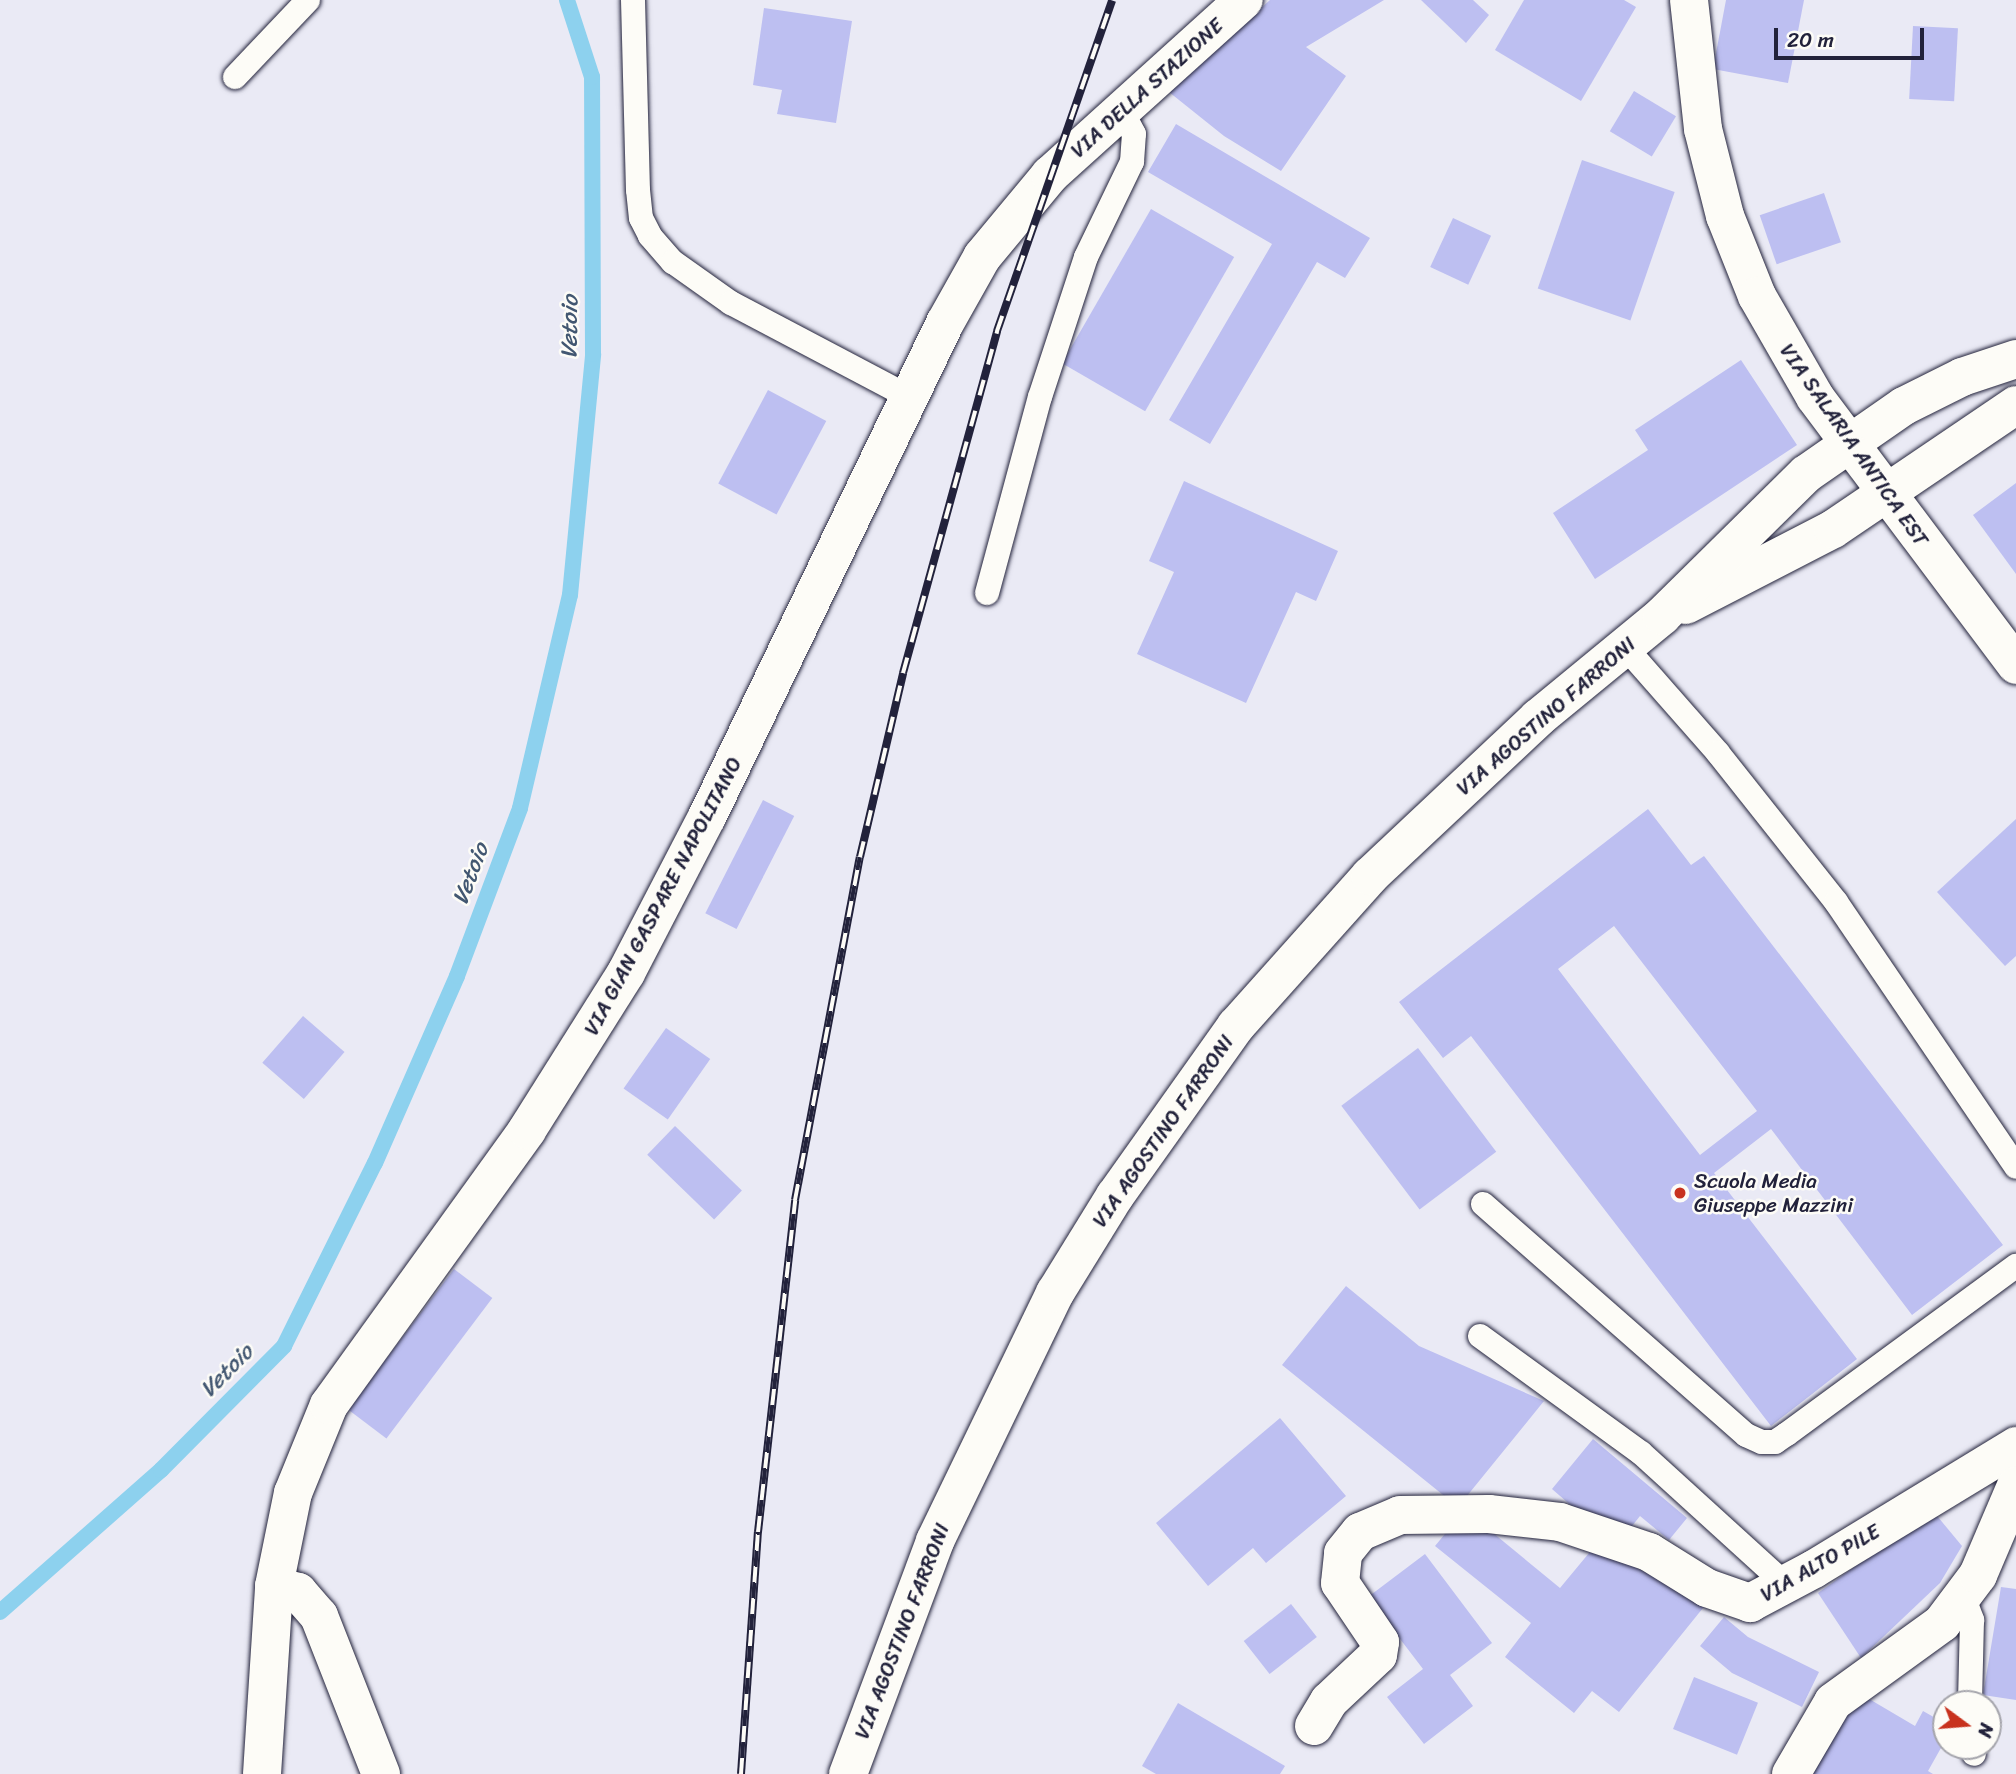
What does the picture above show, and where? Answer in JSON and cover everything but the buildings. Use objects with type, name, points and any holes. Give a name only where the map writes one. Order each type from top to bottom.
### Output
[{"type":"street","name":"VIA DELLA STAZIONE","points":[[1050,175],[1122,113],[1244,0]]},
{"type":"street","name":"VIA SALARIA ANTICA EST","points":[[1689,0],[1701,116],[1734,241],[1772,327],[1847,441],[2016,665]]},
{"type":"street","name":"VIA GIAN GASPARE NAPOLITANO","points":[[262,1774],[274,1586],[293,1493],[329,1405],[527,1130],[626,973],[713,806],[909,397],[982,257],[1050,175]]},
{"type":"street","name":"VIA AGOSTINO FARRONI","points":[[848,1774],[920,1575],[1008,1385],[1055,1293],[1175,1108],[1236,1026],[1370,876],[1538,718],[1662,617],[1748,527],[1847,441],[1933,391],[2016,359]]},
{"type":"street","name":"VIA AGOSTINO FARRONI","points":[[1662,617],[1806,544],[1886,495],[2016,405]]},
{"type":"street","name":"VIA ALTO PILE","points":[[1314,1726],[1329,1701],[1378,1655],[1380,1642],[1340,1583],[1343,1553],[1360,1532],[1400,1515],[1489,1514],[1560,1522],[1649,1552],[1732,1600],[1750,1603],[1786,1586],[2016,1446]]},
{"type":"street","points":[[1791,1774],[1833,1702],[1855,1684],[1910,1649],[1942,1623],[2008,1532],[2016,1486]]},
{"type":"street","points":[[274,1586],[298,1592],[319,1616],[382,1774]]},
{"type":"lane","points":[[235,77],[308,0]]},
{"type":"lane","points":[[633,0],[638,190],[641,218],[650,236],[673,262],[731,303],[909,397]]},
{"type":"lane","points":[[987,593],[1040,397],[1086,257],[1132,162],[1134,134],[1122,113]]},
{"type":"lane","points":[[1625,647],[1718,753],[1836,902],[2016,1167]]},
{"type":"lane","points":[[1483,1204],[1746,1435],[1762,1442],[1775,1442],[1787,1434],[2016,1266]]},
{"type":"lane","points":[[1480,1336],[1642,1453],[1786,1586]]},
{"type":"lane","points":[[1962,1596],[1972,1620],[1970,1690]]},
{"type":"waterway","name":"Vetoio","points":[[0,1612],[161,1470],[284,1346],[375,1163],[457,976],[520,808],[570,595],[593,354],[592,77],[567,0]]},
{"type":"railway","points":[[741,1774],[758,1532],[795,1200],[860,857],[903,673],[997,331],[1112,0]]},
{"type":"place","name":"Scuola Media Giuseppe Mazzini","points":[[1680,1193]]}]
